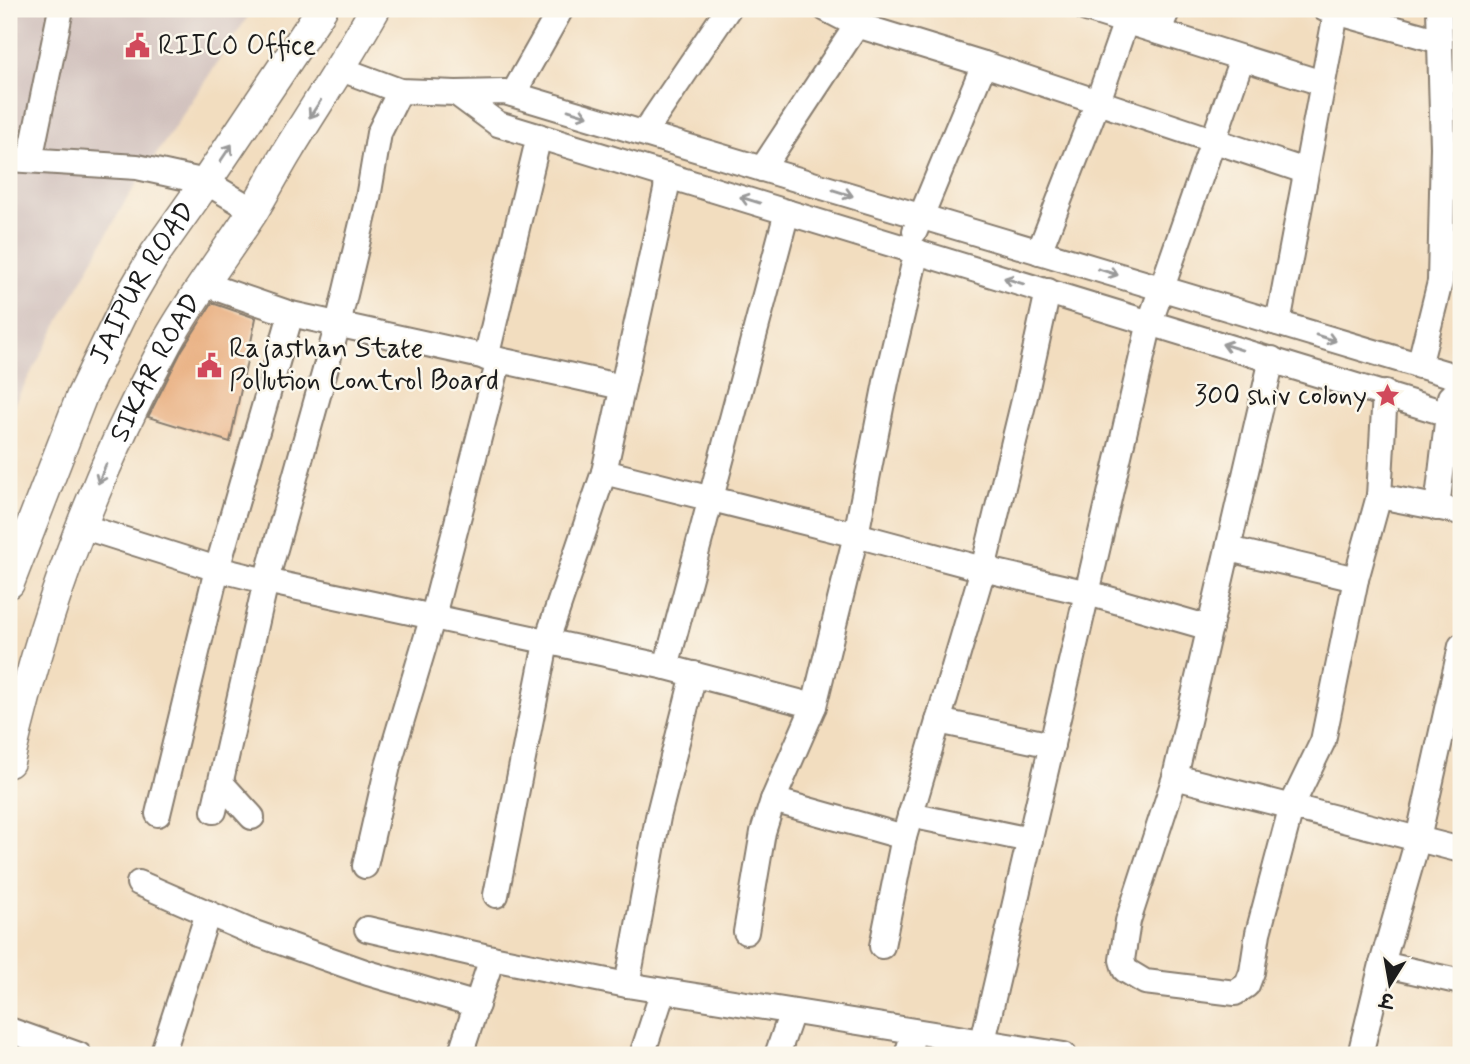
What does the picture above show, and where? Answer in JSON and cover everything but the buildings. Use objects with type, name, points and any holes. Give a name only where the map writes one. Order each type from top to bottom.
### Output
[{"type":"main road","name":"JAIPUR ROAD","points":[[9,583],[82,395],[127,302],[155,254],[321,9]]},
{"type":"main road","name":"SIKAR ROAD","points":[[9,762],[24,697],[81,526],[116,439],[168,339],[253,210],[375,9]]},
{"type":"street","points":[[61,9],[19,160],[137,167],[206,182],[253,210]]},
{"type":"street","points":[[513,94],[561,9]]},
{"type":"street","points":[[644,133],[728,9]]},
{"type":"street","points":[[826,9],[857,25],[1098,101],[1305,171]]},
{"type":"street","points":[[1086,9],[1126,21],[1163,20],[1242,58],[1322,83]]},
{"type":"street","points":[[1419,366],[1440,282],[1451,114],[1440,41],[1439,9]]},
{"type":"street","points":[[1278,323],[1322,83],[1331,11],[1440,41]]},
{"type":"street","points":[[1039,251],[1098,101],[1126,21]]},
{"type":"street","points":[[762,169],[857,25]]},
{"type":"street","points":[[983,1041],[1150,322],[1242,58]]},
{"type":"street","points":[[746,932],[763,832],[773,800],[814,706],[856,535],[920,216],[984,64]]},
{"type":"street","points":[[341,69],[400,91],[513,94],[1458,377],[1449,510],[1379,496]]},
{"type":"street","points":[[214,811],[266,581],[338,324],[368,198],[379,133],[400,91]]},
{"type":"street","points":[[456,93],[498,124],[1454,415]]},
{"type":"street","points":[[365,866],[388,766],[433,616],[492,359],[539,136]]},
{"type":"street","points":[[496,895],[546,643],[604,471],[666,190],[663,174],[672,141]]},
{"type":"street","points":[[666,667],[787,212]]},
{"type":"street","points":[[204,284],[290,314],[622,387]]},
{"type":"street","points":[[882,946],[907,826],[983,569],[1048,291]]},
{"type":"street","points":[[158,814],[217,569],[290,314]]},
{"type":"street","points":[[1272,359],[1175,777],[1128,921],[1122,960],[1125,970],[1145,982],[1235,993],[1247,985],[1292,805],[1323,741],[1356,579],[1379,496],[1385,393]]},
{"type":"street","points":[[604,471],[983,569],[1087,593],[1210,628]]},
{"type":"street","points":[[81,526],[217,569],[546,643],[666,667],[814,706]]},
{"type":"street","points":[[1229,550],[1356,579]]},
{"type":"street","points":[[1360,1055],[1382,964],[1418,839],[1461,646]]},
{"type":"street","points":[[627,985],[658,817],[694,674]]},
{"type":"street","points":[[938,721],[1052,745]]},
{"type":"street","points":[[1175,777],[1461,850]]},
{"type":"street","points":[[221,783],[252,817]]},
{"type":"street","points":[[773,800],[907,826],[1030,840]]},
{"type":"street","points":[[139,883],[249,931],[368,973],[477,1005]]},
{"type":"street","points":[[162,1055],[208,913]]},
{"type":"street","points":[[368,929],[492,958],[627,985],[792,1012],[911,1043],[983,1041],[1048,1054]]},
{"type":"street","points":[[460,1055],[492,958]]},
{"type":"street","points":[[1382,964],[1461,982]]},
{"type":"street","points":[[642,1055],[663,991]]},
{"type":"street","points":[[777,1055],[792,1012]]},
{"type":"street","points":[[9,1030],[79,1055]]},
{"type":"shaded area","points":[[9,9],[253,9],[126,200],[9,413]]},
{"type":"green space","points":[[1443,147],[1461,147],[1461,289],[1440,282]]},
{"type":"place","name":"RIICO Office","points":[[138,46]]},
{"type":"place","name":"Rajasthan State Pollution Control Board","points":[[209,365]]},
{"type":"place","name":"300 shiv colony","points":[[1387,396]]}]
